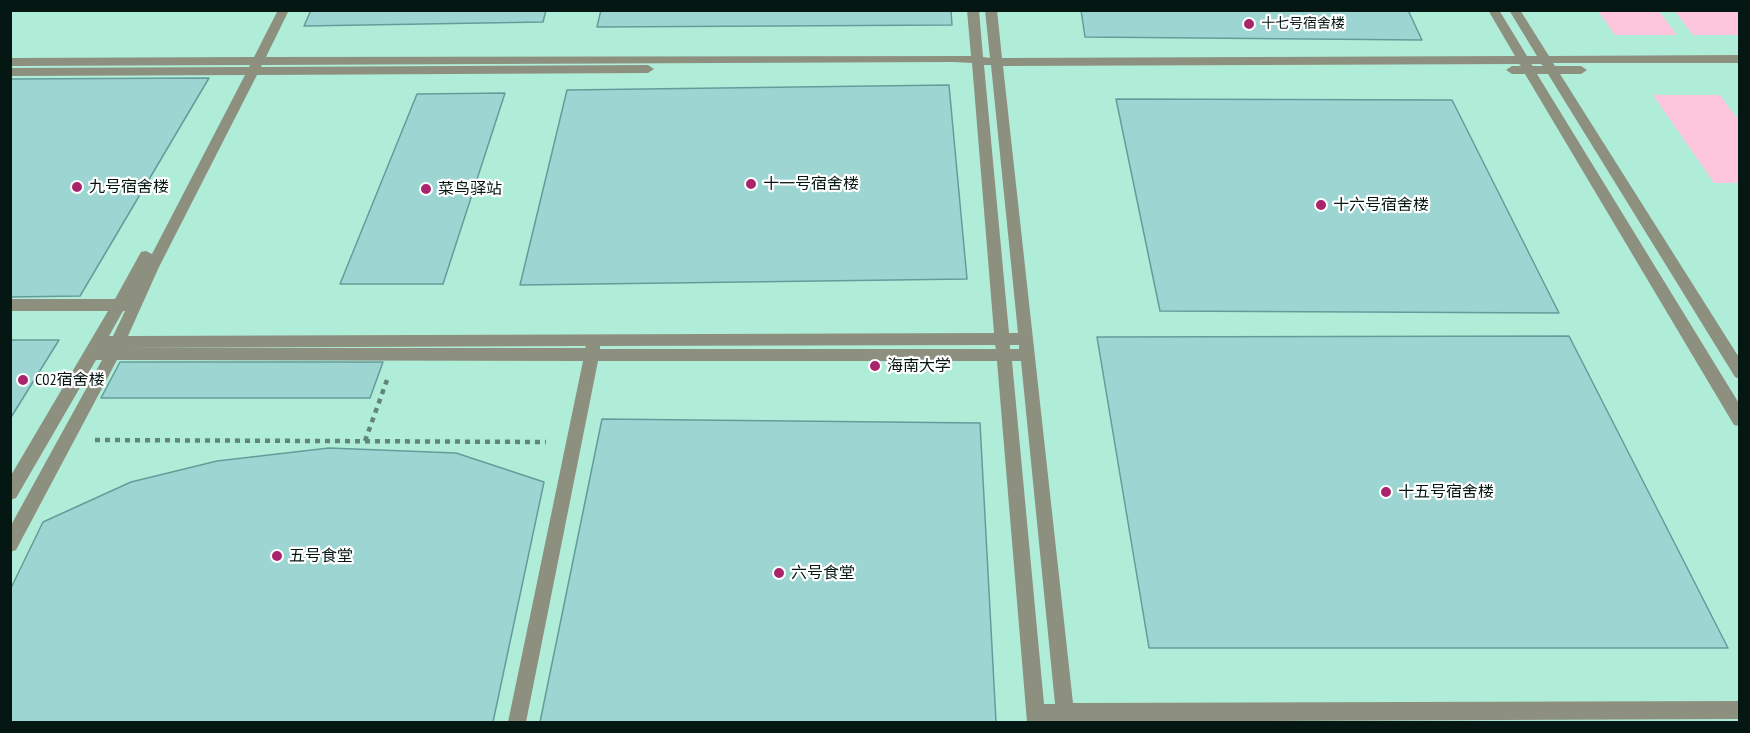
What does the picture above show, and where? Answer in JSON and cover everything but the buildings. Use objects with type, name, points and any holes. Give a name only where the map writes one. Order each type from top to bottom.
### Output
[{"type":"street","points":[[251,65],[274,10]]},
{"type":"street","points":[[10,493],[96,348],[127,305],[251,65],[284,10]]},
{"type":"street","points":[[973,10],[1035,718],[1740,710]]},
{"type":"street","points":[[991,10],[1065,718]]},
{"type":"street","points":[[1493,10],[1740,420]]},
{"type":"street","points":[[1514,10],[1740,373]]},
{"type":"street","points":[[1548,65],[1740,59]]},
{"type":"street","points":[[10,62],[952,68],[1548,65],[1740,69]]},
{"type":"street","points":[[10,72],[251,65]]},
{"type":"street","points":[[10,305],[127,305]]},
{"type":"street","points":[[10,544],[115,348],[127,305]]},
{"type":"street","points":[[115,348],[395,355],[593,347],[1025,339]]},
{"type":"street","points":[[96,348],[593,347],[1027,355]]},
{"type":"street","points":[[517,723],[593,347]]},
{"type":"path","points":[[365,441],[395,355]]},
{"type":"path","points":[[67,440],[574,442]]},
{"type":"shaded area","name":"海南大学","points":[[11,11],[1739,11],[1739,722],[11,722]]},
{"type":"shaded area","points":[[1598,11],[1659,11],[1677,35],[1615,35]]},
{"type":"shaded area","points":[[1675,11],[1736,11],[1739,15],[1739,35],[1693,35]]},
{"type":"shaded area","points":[[1653,95],[1720,95],[1739,121],[1739,183],[1714,183]]},
{"type":"place","name":"十七号宿舍楼","points":[[1249,24]]},
{"type":"place","name":"十一号宿舍楼","points":[[751,184]]},
{"type":"place","name":"九号宿舍楼","points":[[77,187]]},
{"type":"place","name":"菜鸟驿站","points":[[426,189]]},
{"type":"place","name":"十六号宿舍楼","points":[[1321,205]]},
{"type":"place","name":"海南大学","points":[[875,366]]},
{"type":"place","name":"C02宿舍楼","points":[[23,380]]},
{"type":"place","name":"十五号宿舍楼","points":[[1386,492]]},
{"type":"place","name":"五号食堂","points":[[277,556]]},
{"type":"place","name":"六号食堂","points":[[779,573]]}]
